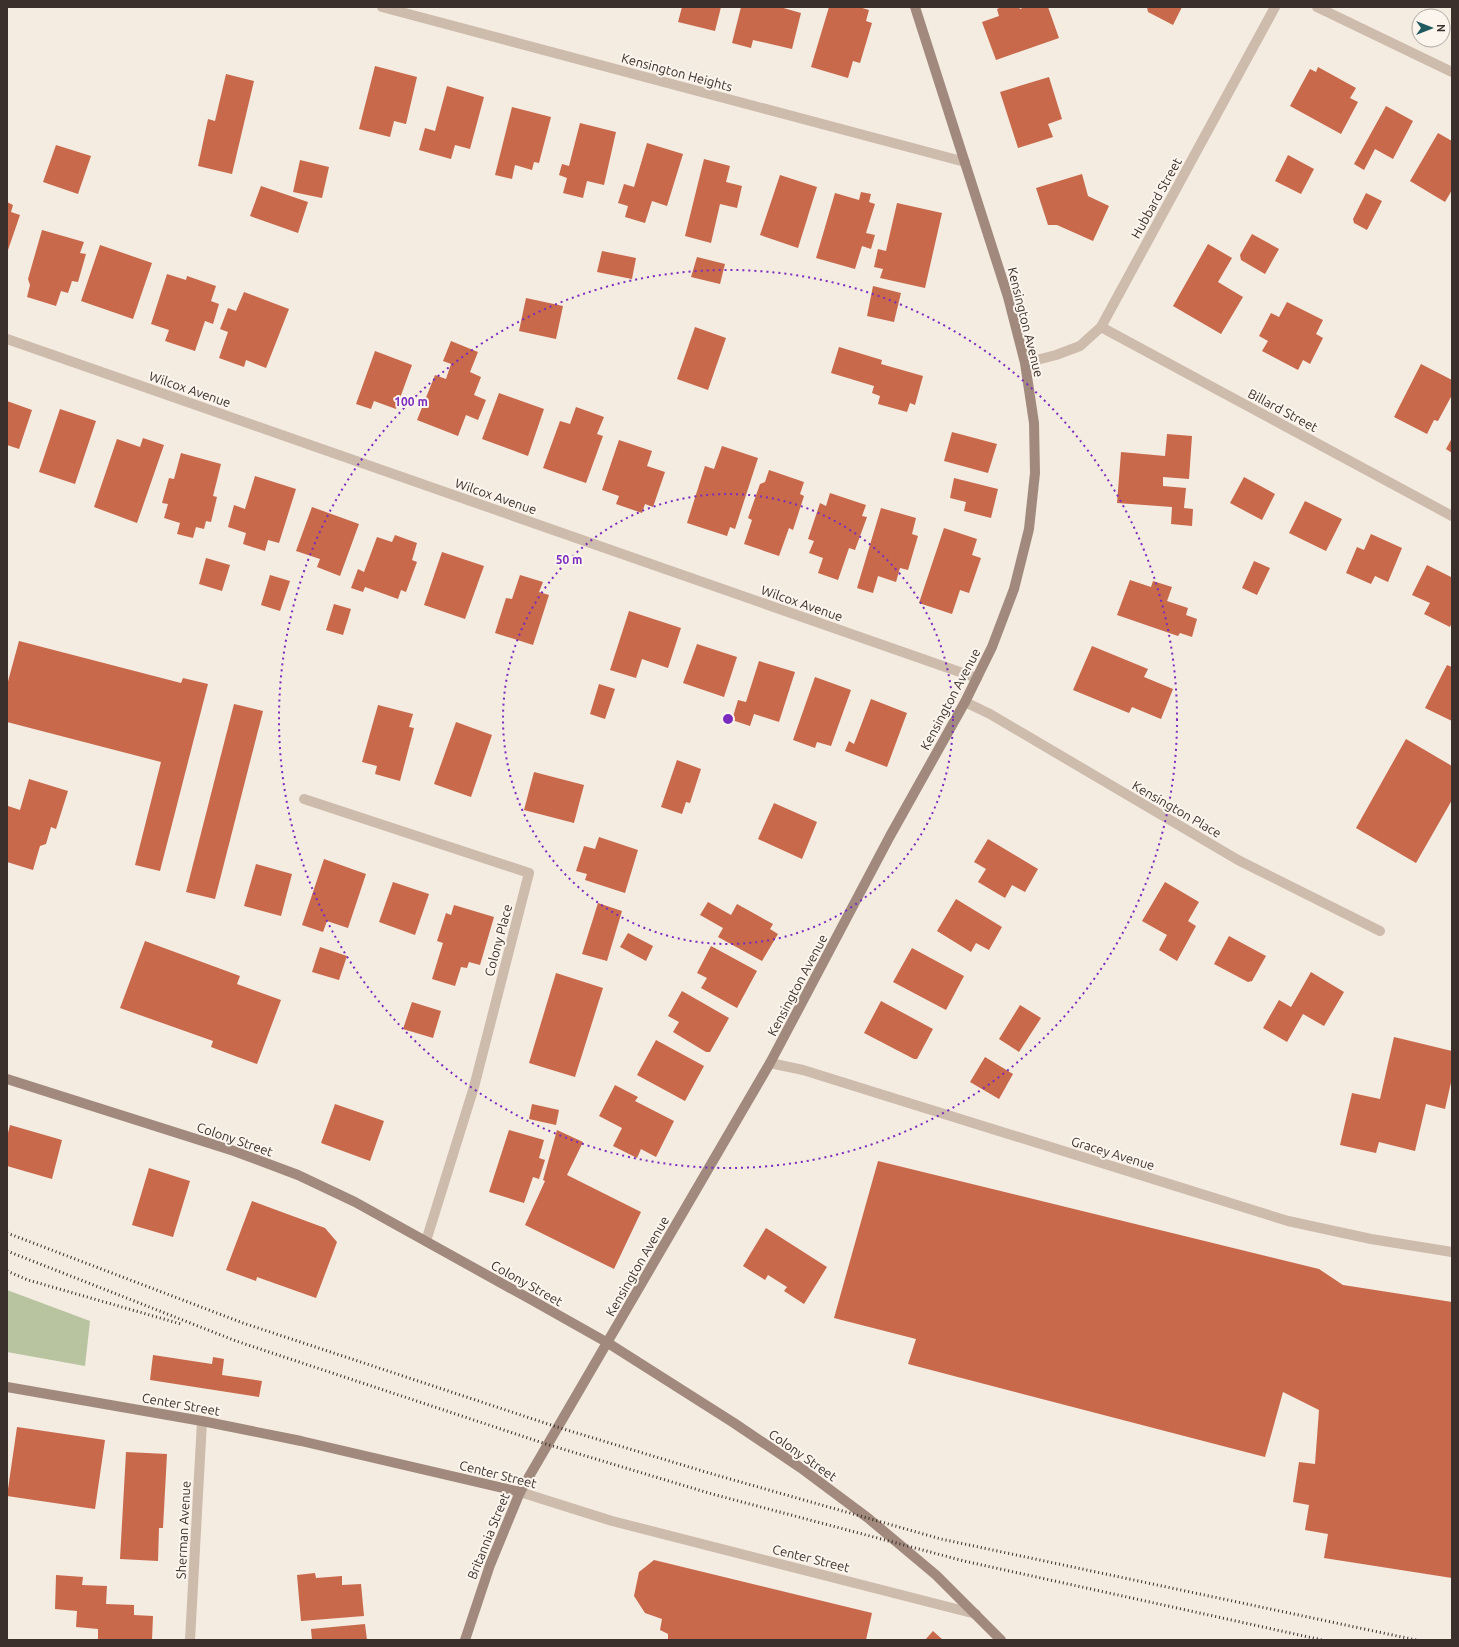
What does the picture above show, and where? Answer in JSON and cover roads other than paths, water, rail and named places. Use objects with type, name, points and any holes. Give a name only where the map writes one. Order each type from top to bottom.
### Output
[{"type":"main road","name":"Kensington Avenue","points":[[608,1343],[770,1063],[890,836],[965,702],[992,647],[1014,588],[1029,529],[1035,473],[1034,430],[1025,363],[1008,297],[916,7]]},
{"type":"main road","name":"Colony Street","points":[[7,1079],[234,1151],[278,1168],[355,1202],[608,1343],[734,1423],[801,1468],[874,1522],[936,1575],[1001,1640]]},
{"type":"main road","name":"Britannia Street","points":[[465,1640],[490,1565],[520,1492],[546,1444],[608,1343]]},
{"type":"main road","name":"Center Street","points":[[7,1387],[202,1421],[301,1441],[520,1492]]},
{"type":"street","name":"Kensington Heights","points":[[382,7],[965,162]]},
{"type":"street","name":"Hubbard Street","points":[[1025,363],[1056,356],[1080,346],[1101,327],[1274,7]]},
{"type":"street","points":[[1316,7],[1452,72]]},
{"type":"street","name":"Billard Street","points":[[1101,327],[1452,516]]},
{"type":"street","name":"Wilcox Avenue","points":[[7,339],[977,678]]},
{"type":"street","name":"Kensington Place","points":[[965,702],[990,714],[1238,860],[1380,931]]},
{"type":"street","name":"Colony Place","points":[[304,799],[529,873],[474,1087],[426,1241]]},
{"type":"street","name":"Gracey Avenue","points":[[770,1063],[804,1070],[1288,1220],[1370,1239],[1452,1252]]},
{"type":"street","name":"Sherman Avenue","points":[[190,1640],[202,1421]]},
{"type":"street","name":"Center Street","points":[[520,1492],[620,1523],[976,1614]]},
{"type":"railway","points":[[7,1233],[243,1323],[557,1427],[709,1473],[941,1539],[1416,1640]]},
{"type":"railway","points":[[7,1251],[236,1341],[546,1444],[712,1494],[964,1561],[1322,1640]]},
{"type":"railway","points":[[7,1271],[28,1280],[181,1324]]}]
